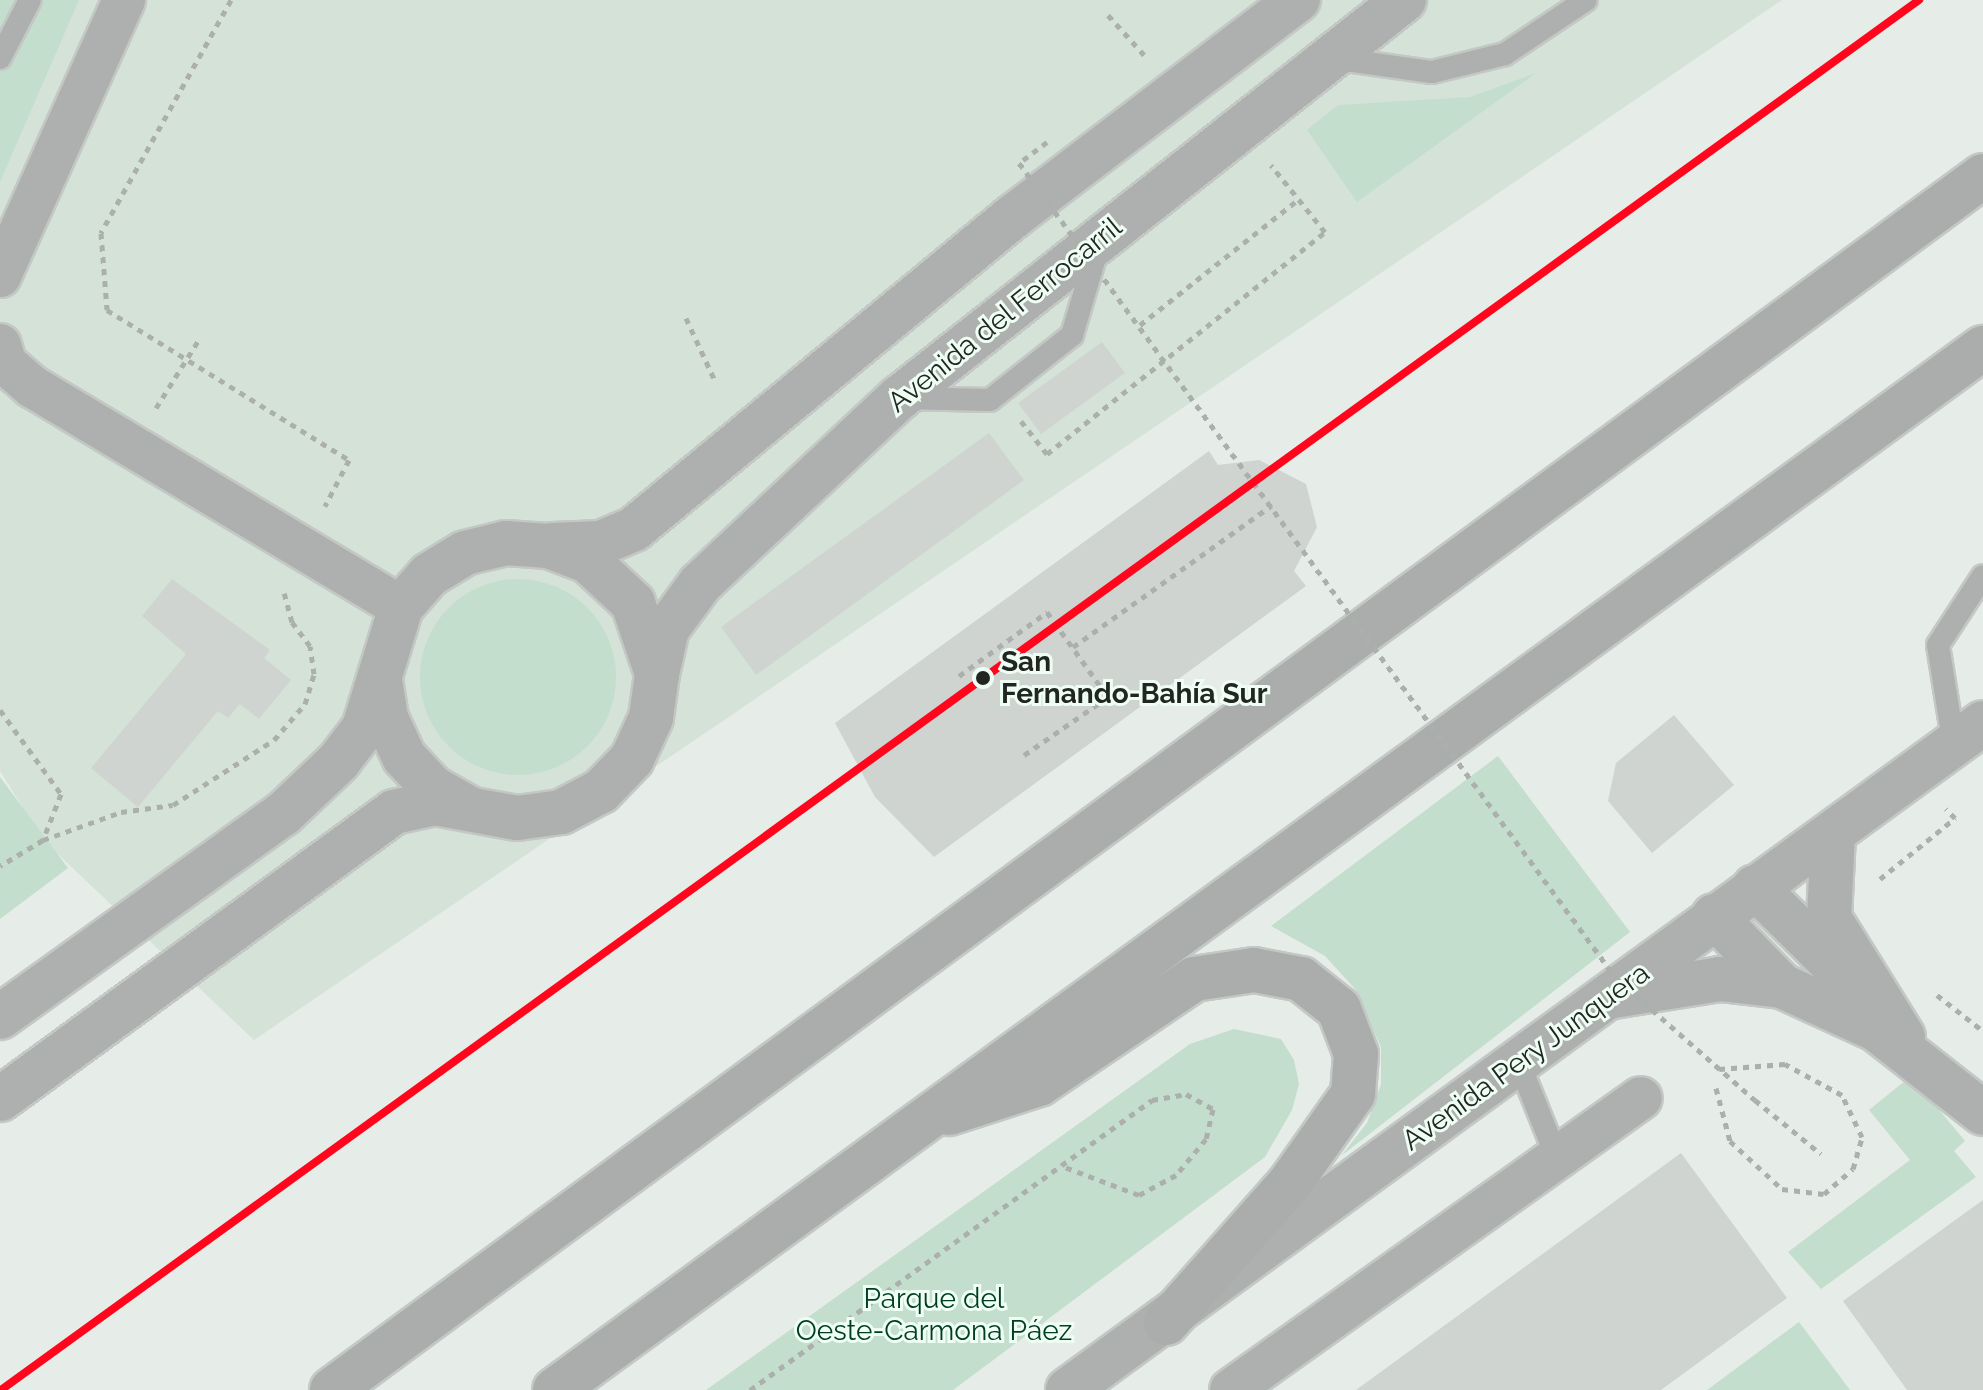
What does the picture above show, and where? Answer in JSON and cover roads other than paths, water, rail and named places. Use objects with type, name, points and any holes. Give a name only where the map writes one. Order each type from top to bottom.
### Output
[{"type":"highway","points":[[332,1390],[1983,176]]},
{"type":"highway","points":[[555,1390],[912,1125],[1983,348]]},
{"type":"highway","points":[[912,1125],[1039,1084],[1194,979],[1254,970],[1301,979],[1339,1009],[1356,1054],[1353,1094],[1290,1183],[1166,1323]]},
{"type":"street","points":[[0,276],[124,0]]},
{"type":"street","points":[[0,1017],[283,814],[364,728],[401,607],[429,575],[465,553],[506,543],[548,546],[601,543],[634,529],[1014,216],[1298,0]]},
{"type":"street","name":"Avenida del Ferrocarril","points":[[657,674],[667,629],[700,584],[899,398],[1404,0]]},
{"type":"street","points":[[2,358],[133,445],[401,607]]},
{"type":"street","points":[[0,1099],[394,812],[435,803],[517,818],[561,812],[601,791],[632,759],[651,718],[657,674],[633,603],[588,561],[548,546]]},
{"type":"street","points":[[380,680],[386,718],[404,757],[433,788],[472,810]]},
{"type":"street","name":"Avenida Pery Junquera","points":[[1068,1390],[1166,1323],[1611,996],[1714,916],[1833,834],[1968,734]]},
{"type":"street","points":[[1833,834],[1829,918],[1870,992],[1916,1055]]},
{"type":"street","points":[[1755,887],[1842,975],[1870,992]]},
{"type":"street","points":[[1714,916],[1782,986]]},
{"type":"street","points":[[1611,996],[1720,979],[1782,986],[1857,1018],[1916,1055],[1983,1113]]},
{"type":"street","points":[[1231,1390],[1641,1098]]},
{"type":"lane","points":[[0,58],[30,0]]},
{"type":"lane","points":[[1331,57],[1432,72],[1505,54],[1586,0]]},
{"type":"lane","points":[[899,398],[990,400],[1072,335],[1101,236]]},
{"type":"lane","points":[[1968,734],[1938,645],[1983,576]]},
{"type":"lane","points":[[1519,1063],[1557,1158]]},
{"type":"place","name":"San Fernando-Bahía Sur","points":[[983,678]]},
{"type":"park label","name":"Parque del Oeste-Carmona Páez","points":[[934,1315]]}]
